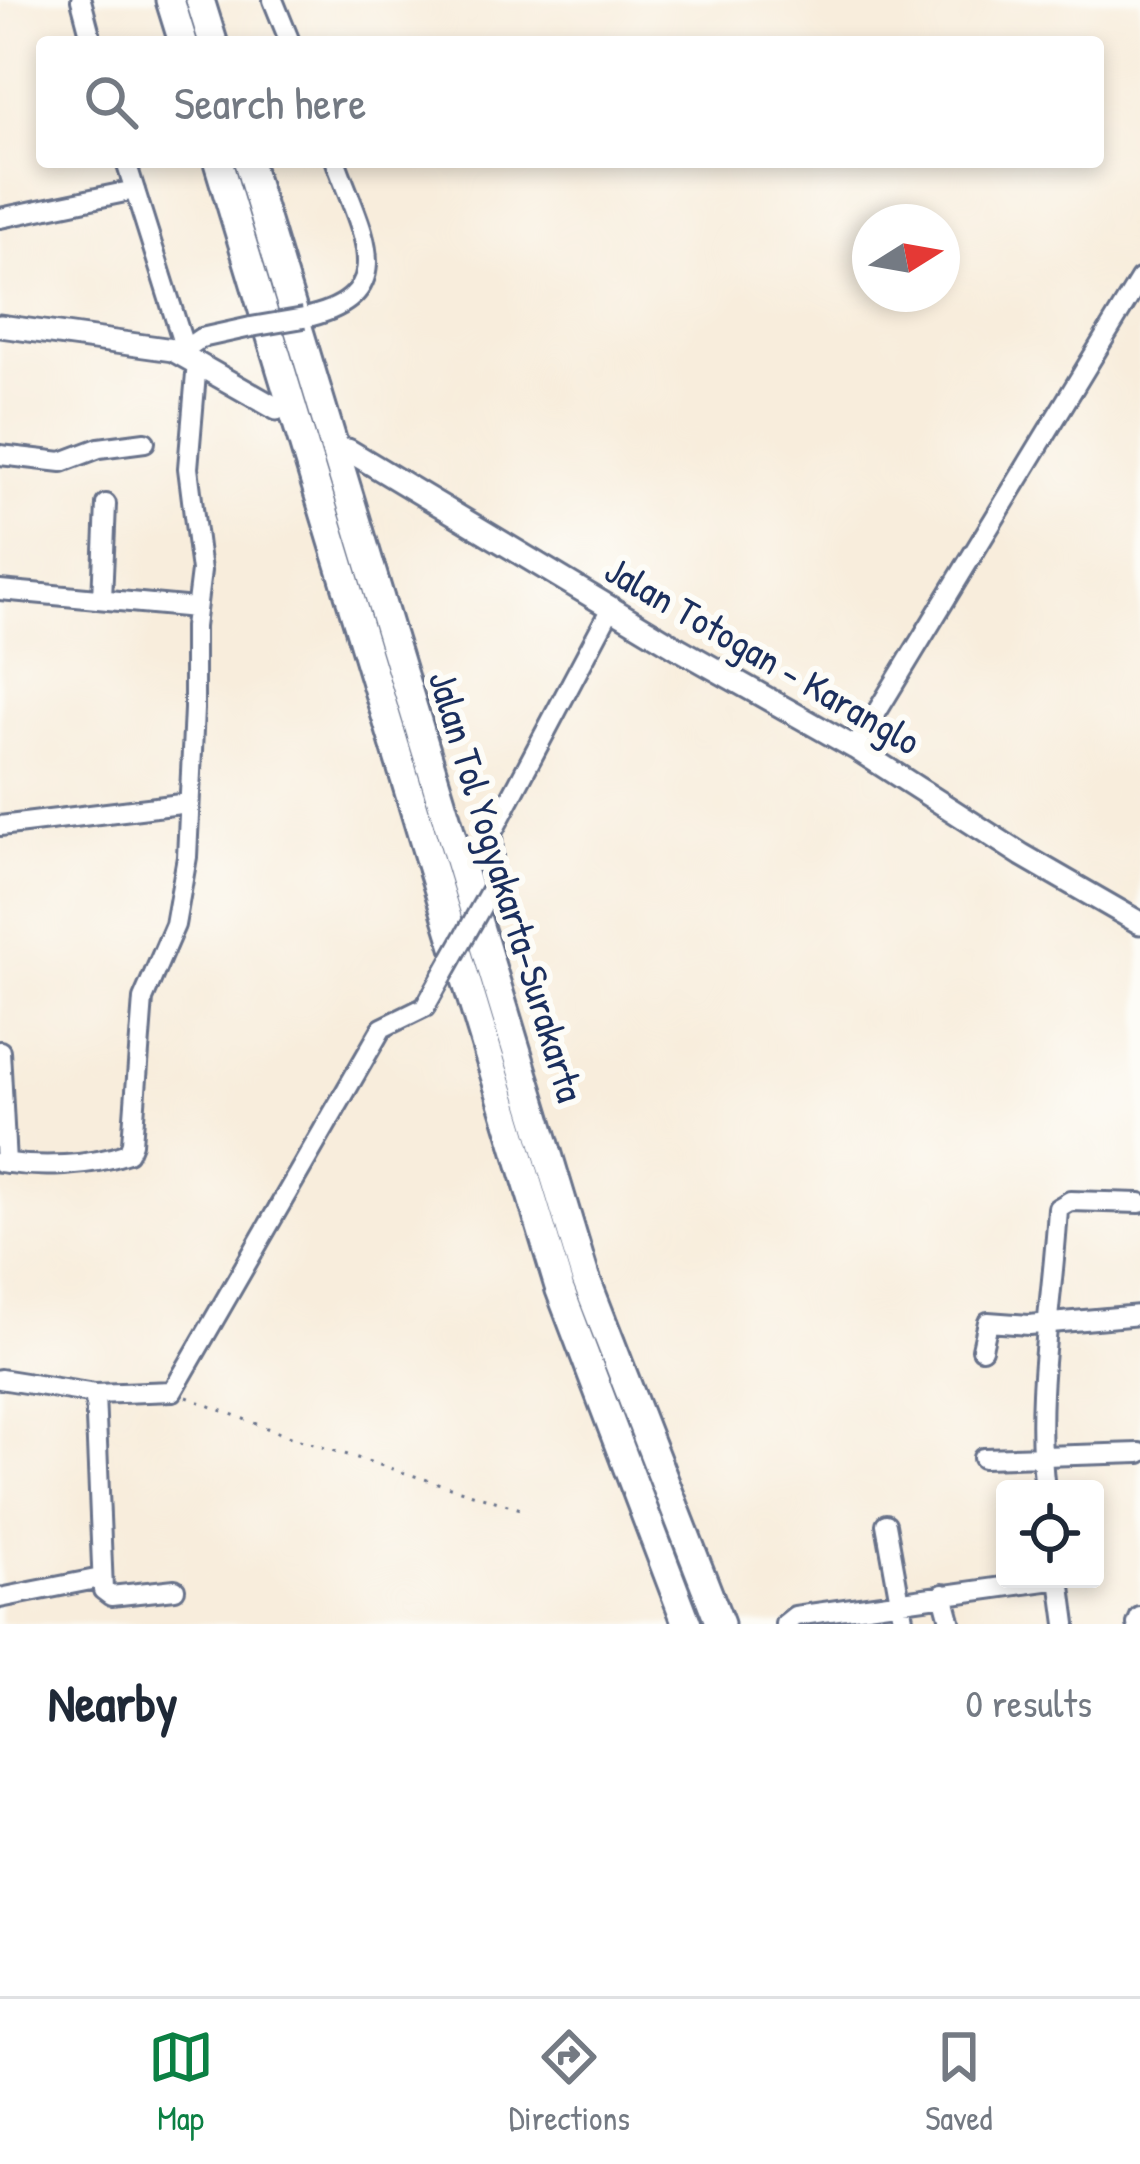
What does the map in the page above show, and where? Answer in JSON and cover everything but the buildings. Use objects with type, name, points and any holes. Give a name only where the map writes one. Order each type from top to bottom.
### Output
[{"type":"highway","points":[[170,0],[181,36]]},
{"type":"highway","points":[[200,0],[211,36]]},
{"type":"highway","name":"Jalan Tol Yogyakarta–Surakarta","points":[[220,168],[560,1289],[652,1493],[700,1577],[720,1624]]},
{"type":"highway","name":"Jalan Tol Yogyakarta–Surakarta","points":[[250,168],[652,1493],[672,1588],[687,1624]]},
{"type":"main road","points":[[0,326],[123,340],[190,356],[277,409]]},
{"type":"main road","name":"Jalan Totogan - Karanglo","points":[[348,450],[855,748],[1022,855],[1140,923]]},
{"type":"street","points":[[81,0],[90,36]]},
{"type":"street","points":[[273,0],[288,36]]},
{"type":"street","points":[[0,1051],[3,1162],[53,1166],[122,1156],[130,1149],[143,999],[175,926],[187,856],[195,608],[201,571],[188,458],[190,356],[128,168]]},
{"type":"street","points":[[190,356],[201,338],[304,318],[346,305],[361,290],[369,267],[368,251],[338,168]]},
{"type":"street","points":[[0,218],[135,190]]},
{"type":"street","points":[[855,748],[1140,279]]},
{"type":"street","points":[[0,455],[62,462],[98,448],[145,442]]},
{"type":"street","points":[[102,599],[106,504]]},
{"type":"street","points":[[0,590],[195,608]]},
{"type":"street","points":[[0,1379],[95,1394],[173,1391],[382,1028],[425,1007],[494,884],[492,833],[611,608]]},
{"type":"street","points":[[0,826],[188,803]]},
{"type":"street","points":[[1044,1480],[1040,1454],[1046,1323],[1058,1208],[1070,1201],[1140,1203]]},
{"type":"street","points":[[982,1349],[988,1322],[1140,1316]]},
{"type":"street","points":[[95,1394],[103,1590],[111,1596],[175,1589]]},
{"type":"street","points":[[982,1458],[1140,1453]]},
{"type":"street","points":[[886,1524],[904,1624]]},
{"type":"street","points":[[0,1598],[101,1577]]},
{"type":"street","points":[[785,1624],[795,1616],[996,1587]]},
{"type":"street","points":[[1061,1588],[1066,1624]]},
{"type":"street","points":[[943,1594],[952,1624]]},
{"type":"path","points":[[173,1391],[290,1437],[526,1511]]}]
